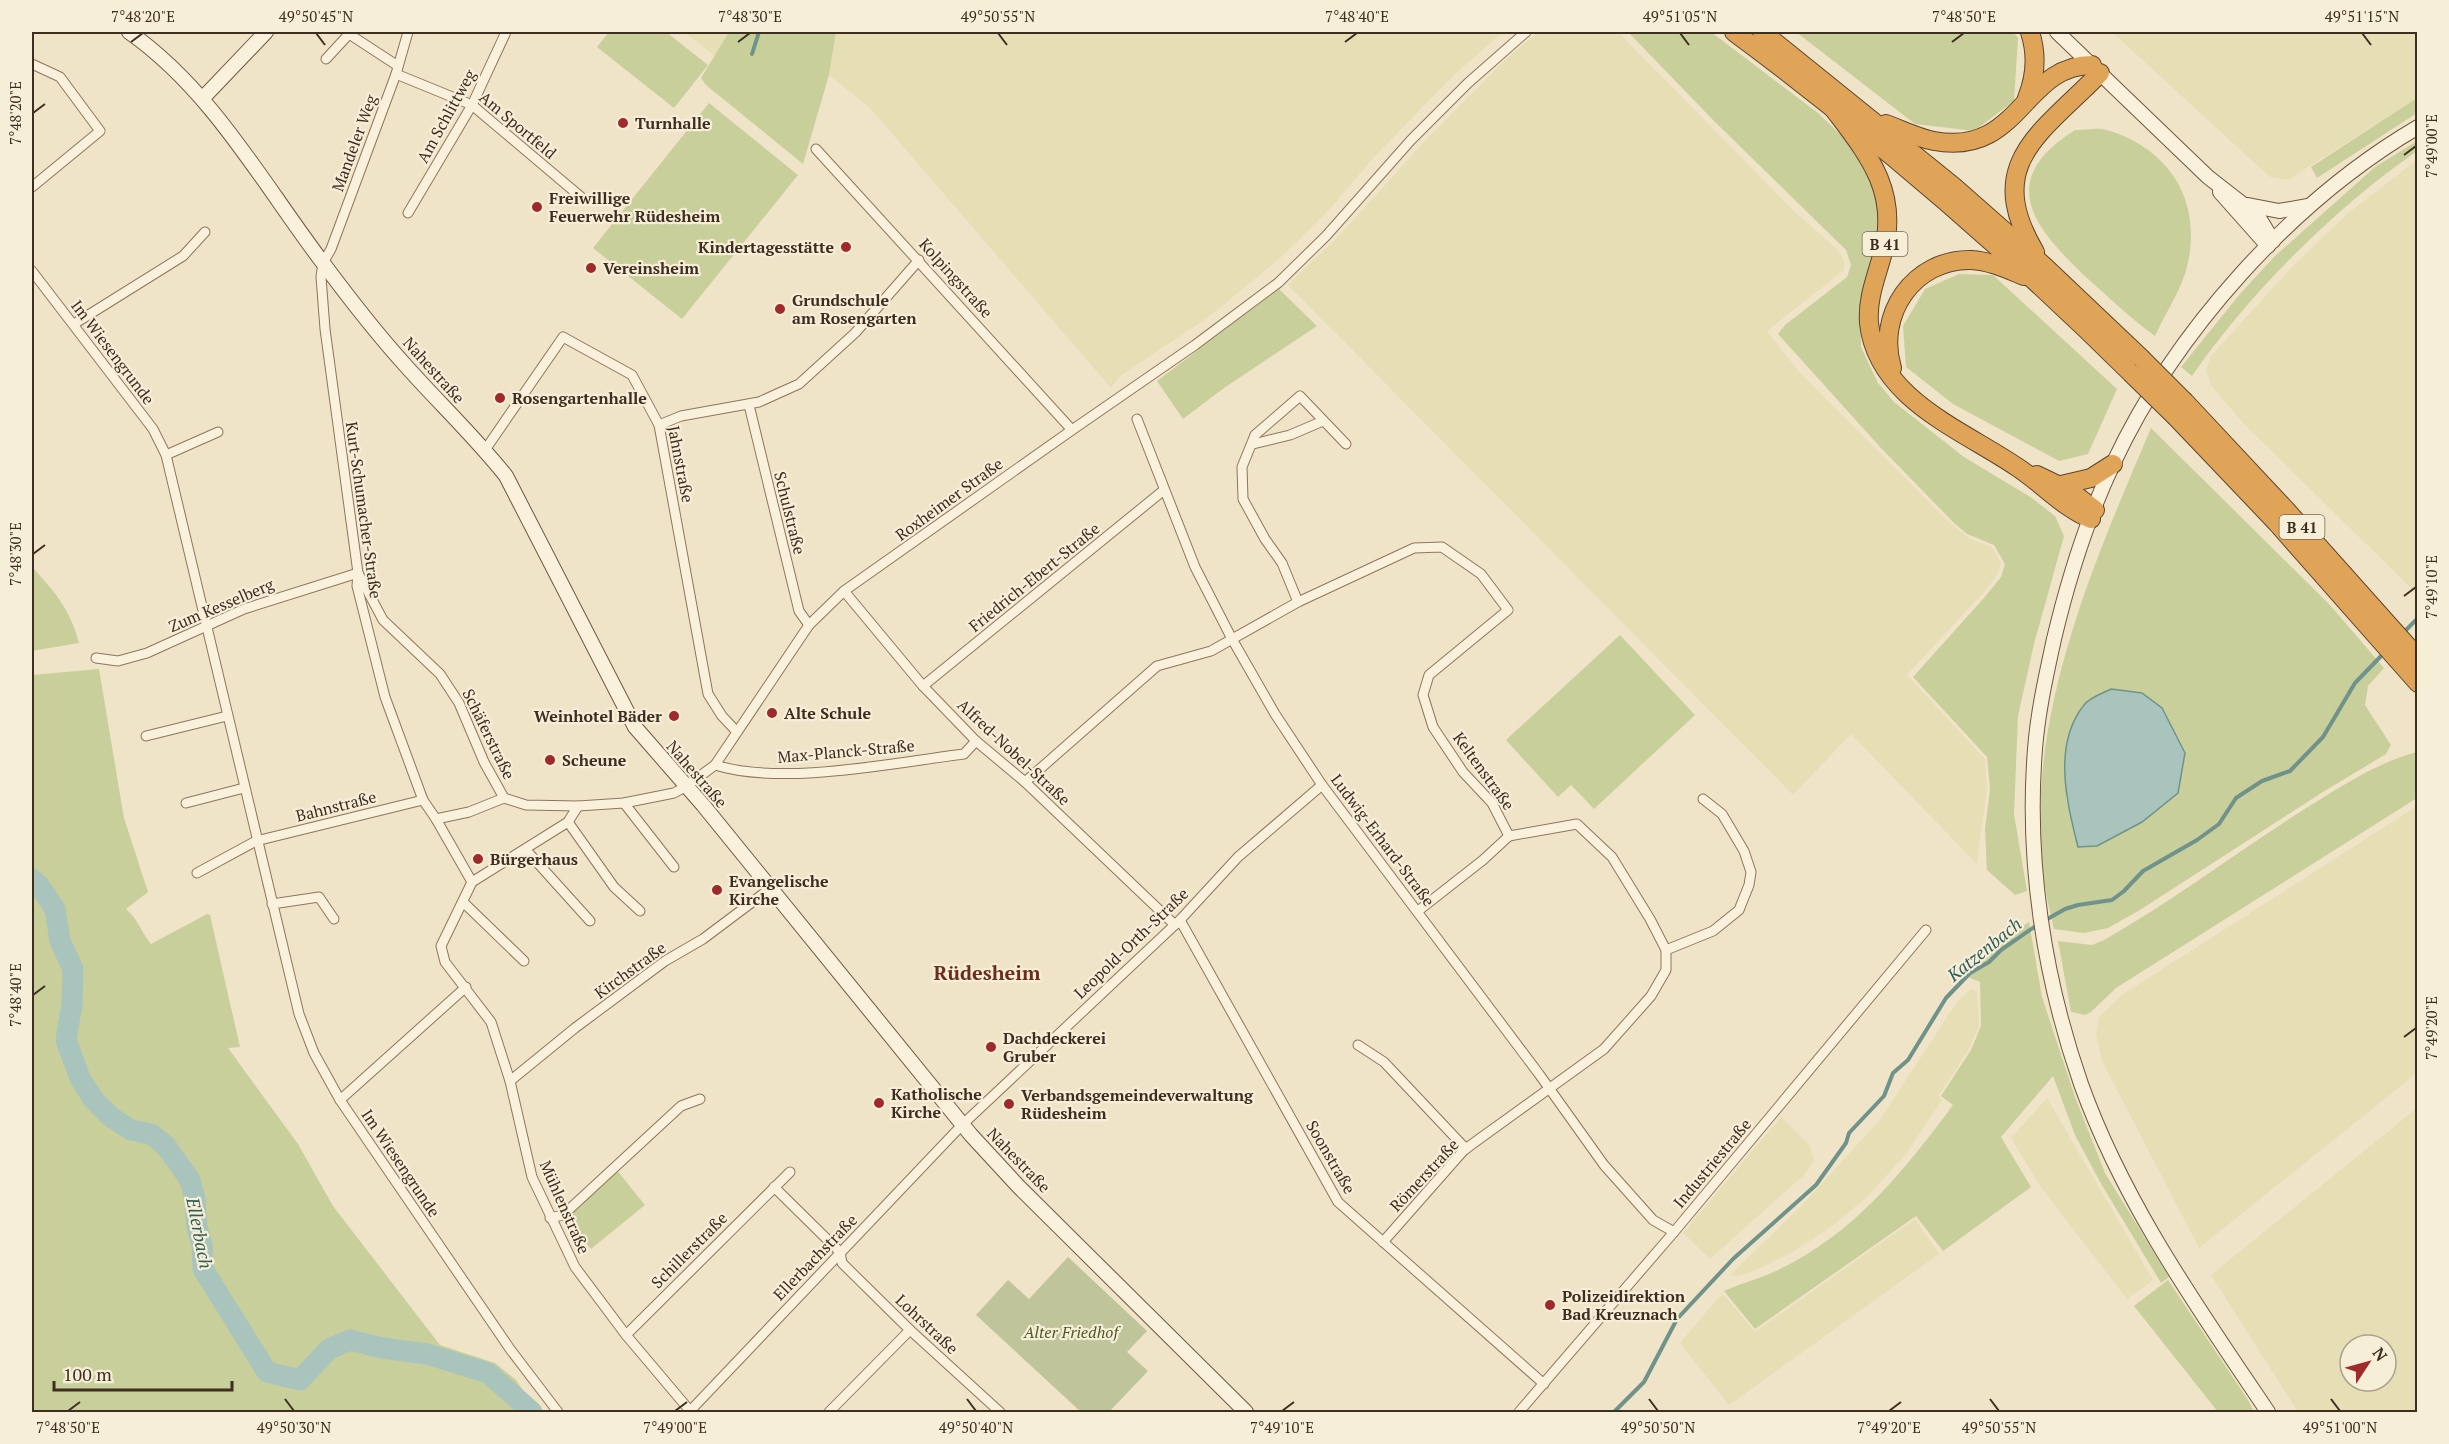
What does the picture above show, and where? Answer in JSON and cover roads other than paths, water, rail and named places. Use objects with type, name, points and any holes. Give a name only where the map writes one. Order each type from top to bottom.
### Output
[{"type":"highway","name":"B 41","points":[[1734,32],[1830,105],[2041,274]]},
{"type":"highway","name":"B 41","points":[[1762,32],[1871,117],[1953,186],[2180,410],[2286,510],[2414,671]]},
{"type":"highway","name":"B 41","points":[[2024,105],[2035,71],[2035,52],[2030,32]]},
{"type":"highway","name":"B 41","points":[[1871,117],[1924,139],[1956,143],[1978,138],[1999,129],[2056,73],[2073,66],[2096,69]]},
{"type":"highway","name":"B 41","points":[[2041,274],[2018,221],[2014,198],[2016,174],[2023,156],[2034,139],[2096,69]]},
{"type":"highway","name":"B 41","points":[[1830,105],[1865,151],[1882,186],[1887,211],[1887,234],[1872,286],[1869,323],[1880,359],[1902,388]]},
{"type":"highway","name":"B 41","points":[[1902,388],[1888,355],[1888,330],[1898,302],[1916,279],[1937,266],[1960,260],[1972,260],[2041,274]]},
{"type":"highway","points":[[1902,388],[1930,412],[2018,468],[2068,507],[2093,515]]},
{"type":"highway","points":[[2061,485],[2091,478],[2113,464]]},
{"type":"highway","points":[[2018,468],[2061,485],[2079,497],[2093,515]]},
{"type":"street","name":"Nahestraße","points":[[129,32],[145,43],[203,98],[323,263],[404,364],[486,450],[506,476],[635,727],[771,888],[962,1125],[1019,1187],[1246,1413]]},
{"type":"street","points":[[203,98],[266,32]]},
{"type":"street","name":"Mandeler Weg","points":[[323,263],[331,249],[397,70],[408,32]]},
{"type":"street","name":"Am Schlittweg","points":[[408,213],[472,105],[506,32]]},
{"type":"street","name":"Roxheimer Straße","points":[[685,787],[715,765],[809,625],[844,591],[1195,345],[1278,283],[1326,236],[1411,140],[1468,83],[1526,32]]},
{"type":"street","points":[[2057,32],[2208,177],[2244,204],[2264,223],[2271,244]]},
{"type":"street","name":"Am Sportfeld","points":[[326,59],[349,34],[397,70],[472,105],[581,197]]},
{"type":"street","points":[[32,64],[60,77],[100,131],[32,187]]},
{"type":"street","points":[[2268,1413],[2184,1288],[2151,1233],[2112,1160],[2072,1055],[2049,966],[2036,869],[2033,816],[2035,749],[2041,694],[2068,583],[2113,464],[2146,402],[2198,325],[2230,285],[2310,205],[2368,159],[2418,127]]},
{"type":"street","name":"Kolpingstraße","points":[[816,149],[1072,430]]},
{"type":"street","points":[[2208,177],[2232,208],[2271,244]]},
{"type":"street","points":[[2244,204],[2279,211],[2310,205]]},
{"type":"street","points":[[74,324],[183,256],[205,232]]},
{"type":"street","points":[[659,425],[681,416],[749,405],[799,384],[855,333],[919,260]]},
{"type":"street","name":"Kurt-Schumacher-Straße","points":[[323,263],[321,277],[325,329],[358,573],[357,586],[385,698],[423,800],[472,882]]},
{"type":"street","name":"Im Wiesengrunde","points":[[32,271],[153,429],[166,455],[256,841],[299,1014],[314,1053],[340,1100],[510,1349],[558,1413]]},
{"type":"street","name":"Jahnstraße","points":[[486,450],[563,337],[632,375],[659,425],[708,694],[722,716],[737,732]]},
{"type":"street","points":[[1298,602],[1281,563],[1243,499],[1242,467],[1255,435],[1300,396],[1346,444]]},
{"type":"street","name":"Schulstraße","points":[[749,405],[800,611],[809,625]]},
{"type":"street","name":"Ludwig-Erhard-Straße","points":[[1137,420],[1195,567],[1232,639],[1275,714],[1322,785],[1418,911],[1604,1166],[1653,1220],[1674,1232]]},
{"type":"street","points":[[1253,444],[1290,435],[1323,421]]},
{"type":"street","points":[[166,455],[218,432]]},
{"type":"street","name":"Friedrich-Ebert-Straße","points":[[923,686],[1164,490]]},
{"type":"street","name":"Keltenstraße","points":[[1025,782],[1157,666],[1211,651],[1298,602],[1414,548],[1442,547],[1481,574],[1508,610],[1429,675],[1423,695],[1434,727],[1463,772],[1492,803],[1509,836],[1483,860],[1418,911]]},
{"type":"street","name":"Zum Kesselberg","points":[[96,658],[118,661],[147,653],[280,596],[358,573]]},
{"type":"street","name":"Schäferstraße","points":[[358,573],[383,620],[440,674],[459,703],[484,762],[504,798]]},
{"type":"street","name":"Alfred-Nobel-Straße","points":[[844,591],[923,686],[976,741],[1025,782],[1177,922]]},
{"type":"street","points":[[146,736],[227,716]]},
{"type":"street","name":"Max-Planck-Straße","points":[[715,765],[733,771],[758,773],[826,771],[964,754],[976,741]]},
{"type":"street","name":"Leopold-Orth-Straße","points":[[962,1125],[1177,922],[1238,857],[1322,785]]},
{"type":"street","name":"Schäferstraße","points":[[436,819],[470,812],[504,798],[526,805],[578,806],[624,803],[674,793],[685,787]]},
{"type":"street","points":[[186,803],[244,788]]},
{"type":"street","points":[[1509,836],[1577,824],[1612,857],[1666,950],[1713,932],[1738,909],[1749,885],[1751,872],[1744,851],[1722,814],[1703,799]]},
{"type":"street","name":"Bahnstraße","points":[[256,841],[423,800]]},
{"type":"street","points":[[624,803],[674,867]]},
{"type":"street","points":[[472,882],[568,822],[578,806]]},
{"type":"street","points":[[568,822],[614,886],[640,911]]},
{"type":"street","points":[[197,873],[256,841]]},
{"type":"street","points":[[526,850],[590,921]]},
{"type":"street","name":"Mühlenstraße","points":[[472,882],[441,946],[445,962],[466,987],[490,1022],[510,1081],[532,1177],[575,1267],[626,1335],[690,1412]]},
{"type":"street","name":"Kirchstraße","points":[[510,1081],[575,1028],[647,975],[703,939],[771,888]]},
{"type":"street","points":[[272,904],[320,897],[334,919]]},
{"type":"street","points":[[463,902],[524,961]]},
{"type":"street","name":"Soonstraße","points":[[1177,922],[1338,1202],[1544,1384]]},
{"type":"street","name":"Industriestraße","points":[[1519,1413],[1674,1232],[1926,930]]},
{"type":"street","name":"Römerstraße","points":[[1383,1242],[1466,1149],[1604,1049],[1651,996],[1666,970],[1666,950]]},
{"type":"street","points":[[340,1100],[466,987]]},
{"type":"street","points":[[1358,1045],[1384,1062],[1466,1149]]},
{"type":"street","points":[[550,1218],[563,1215],[681,1106],[700,1099]]},
{"type":"street","name":"Ellerbachstraße","points":[[690,1412],[962,1125]]},
{"type":"street","name":"Schillerstraße","points":[[626,1335],[790,1172]]},
{"type":"street","points":[[774,1187],[840,1252]]},
{"type":"street","name":"Lohrstraße","points":[[840,1252],[842,1263],[997,1412]]},
{"type":"street","points":[[829,1413],[910,1330]]},
{"type":"water","points":[[2111,689],[2142,693],[2162,708],[2185,753],[2178,793],[2142,822],[2097,846],[2078,847],[2065,774],[2068,738],[2074,721],[2086,702]]},
{"type":"waterway","points":[[752,54],[759,32]]},
{"type":"waterway","name":"Katzenbach","points":[[2404,632],[2418,618]]},
{"type":"waterway","name":"Katzenbach","points":[[2044,921],[2065,909],[2112,900],[2143,871],[2197,840],[2219,824],[2236,798],[2262,781],[2290,771],[2323,737],[2355,683],[2384,653]]},
{"type":"waterway","name":"Ellerbach","points":[[32,879],[55,909],[60,941],[73,969],[72,1004],[66,1040],[80,1078],[93,1099],[111,1117],[131,1130],[151,1134],[166,1146],[190,1180],[202,1245],[203,1269],[267,1372],[300,1380],[329,1349],[350,1340],[382,1348],[427,1354],[488,1373],[532,1412]]},
{"type":"waterway","name":"Katzenbach","points":[[1614,1412],[1644,1382],[1677,1319],[1733,1259],[1816,1185],[1846,1143],[1849,1133],[1884,1096],[1893,1073],[1908,1060],[1946,998],[1970,973],[1989,962],[2001,950],[2037,925]]},
{"type":"place","name":"Turnhalle","points":[[623,123]]},
{"type":"place","name":"Freiwillige Feuerwehr Rüdesheim","points":[[537,207]]},
{"type":"place","name":"Kindertagesstätte","points":[[846,247]]},
{"type":"place","name":"Vereinsheim","points":[[591,268]]},
{"type":"place","name":"Grundschule am Rosengarten","points":[[780,309]]},
{"type":"place","name":"Rosengartenhalle","points":[[500,398]]},
{"type":"place","name":"Alte Schule","points":[[772,713]]},
{"type":"place","name":"Weinhotel Bäder","points":[[674,716]]},
{"type":"place","name":"Scheune","points":[[550,760]]},
{"type":"place","name":"Bürgerhaus","points":[[478,859]]},
{"type":"place","name":"Evangelische Kirche","points":[[717,890]]},
{"type":"place","name":"Dachdeckerei Gruber","points":[[991,1047]]},
{"type":"place","name":"Katholische Kirche","points":[[879,1103]]},
{"type":"place","name":"Verbandsgemeindeverwaltung Rüdesheim","points":[[1009,1104]]},
{"type":"place","name":"Polizeidirektion Bad Kreuznach","points":[[1550,1305]]},
{"type":"district","name":"Rüdesheim","points":[[987,972]]},
{"type":"park label","name":"Alter Friedhof","points":[[1071,1332]]}]
